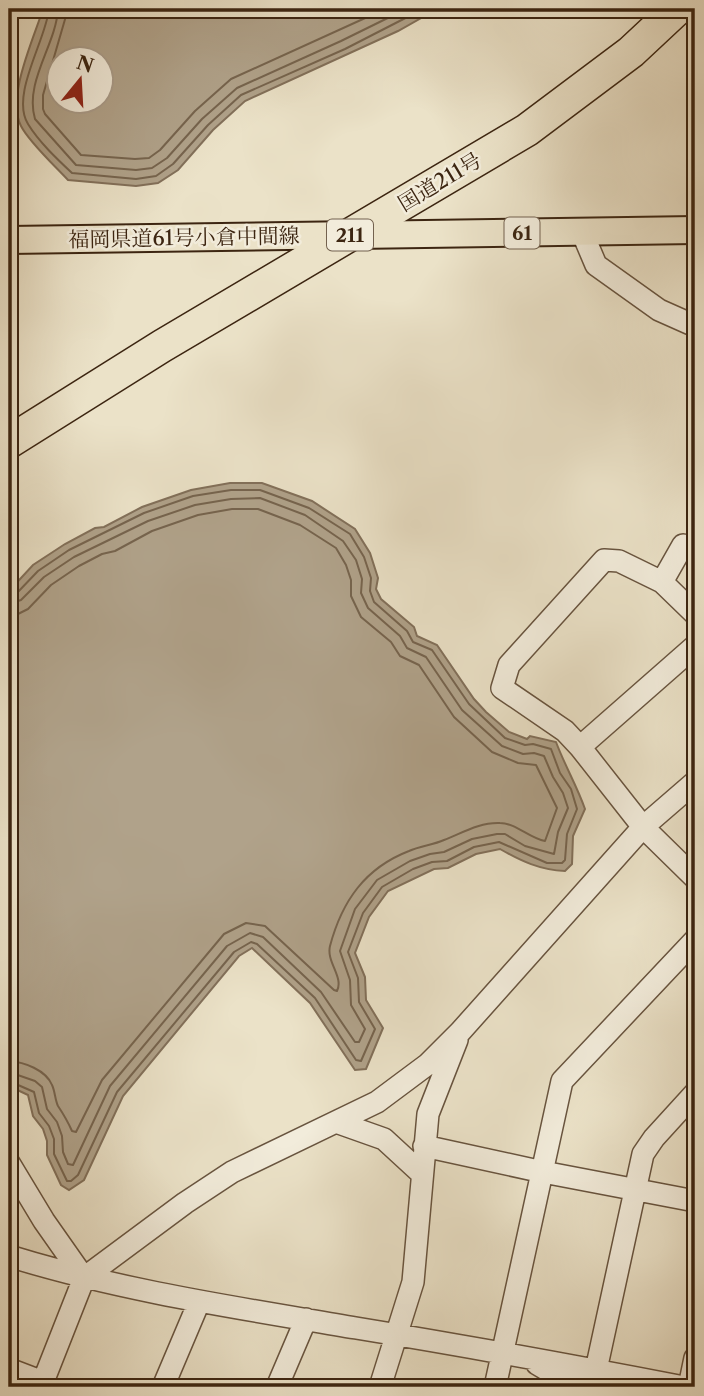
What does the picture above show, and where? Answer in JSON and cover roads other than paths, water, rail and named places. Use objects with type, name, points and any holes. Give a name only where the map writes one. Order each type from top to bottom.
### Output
[{"type":"highway","name":"国道211号","points":[[9,442],[162,346],[527,130],[682,11]]},
{"type":"main road","name":"福岡県道61号小倉中間線","points":[[9,240],[695,230]]},
{"type":"street","points":[[582,232],[596,265],[659,310],[695,326]]},
{"type":"street","points":[[662,582],[683,545],[695,552]]},
{"type":"street","points":[[695,614],[662,582],[619,562],[604,561],[509,665],[502,688],[565,731],[643,827],[695,878]]},
{"type":"street","points":[[580,747],[695,646]]},
{"type":"street","points":[[9,1369],[42,1385],[84,1278],[232,1172],[377,1102],[428,1064],[460,1032],[643,827],[695,782]]},
{"type":"street","points":[[495,1387],[513,1354],[543,1172],[562,1081],[695,940]]},
{"type":"street","points":[[380,1387],[413,1282],[428,1114],[460,1032]]},
{"type":"street","points":[[596,1370],[643,1154],[695,1093]]},
{"type":"street","points":[[336,1122],[384,1139],[422,1174]]},
{"type":"street","points":[[424,1146],[695,1201]]},
{"type":"street","points":[[9,1163],[44,1221],[84,1278]]},
{"type":"street","points":[[9,1256],[84,1278],[199,1302],[513,1354],[687,1387],[695,1358]]},
{"type":"street","points":[[163,1387],[199,1302]]},
{"type":"street","points":[[276,1387],[306,1319]]},
{"type":"street","points":[[513,1354],[576,1387]]},
{"type":"water","points":[[43,9],[437,9],[398,31],[245,101],[213,130],[178,170],[158,183],[136,186],[68,180],[36,146],[21,126],[17,114],[19,84]]},
{"type":"water","points":[[230,483],[262,483],[312,501],[355,529],[370,553],[378,578],[376,589],[381,599],[414,627],[417,636],[437,645],[474,699],[509,732],[527,739],[530,736],[556,742],[585,809],[573,836],[572,864],[565,871],[531,864],[500,849],[476,854],[448,868],[434,869],[388,891],[369,917],[355,953],[365,977],[366,1000],[383,1028],[366,1069],[355,1070],[310,1003],[252,948],[239,956],[123,1096],[84,1180],[69,1190],[61,1185],[47,1155],[47,1141],[43,1129],[33,1116],[28,1095],[9,1086],[9,591],[33,565],[95,528],[104,527],[142,507],[191,490]]}]
